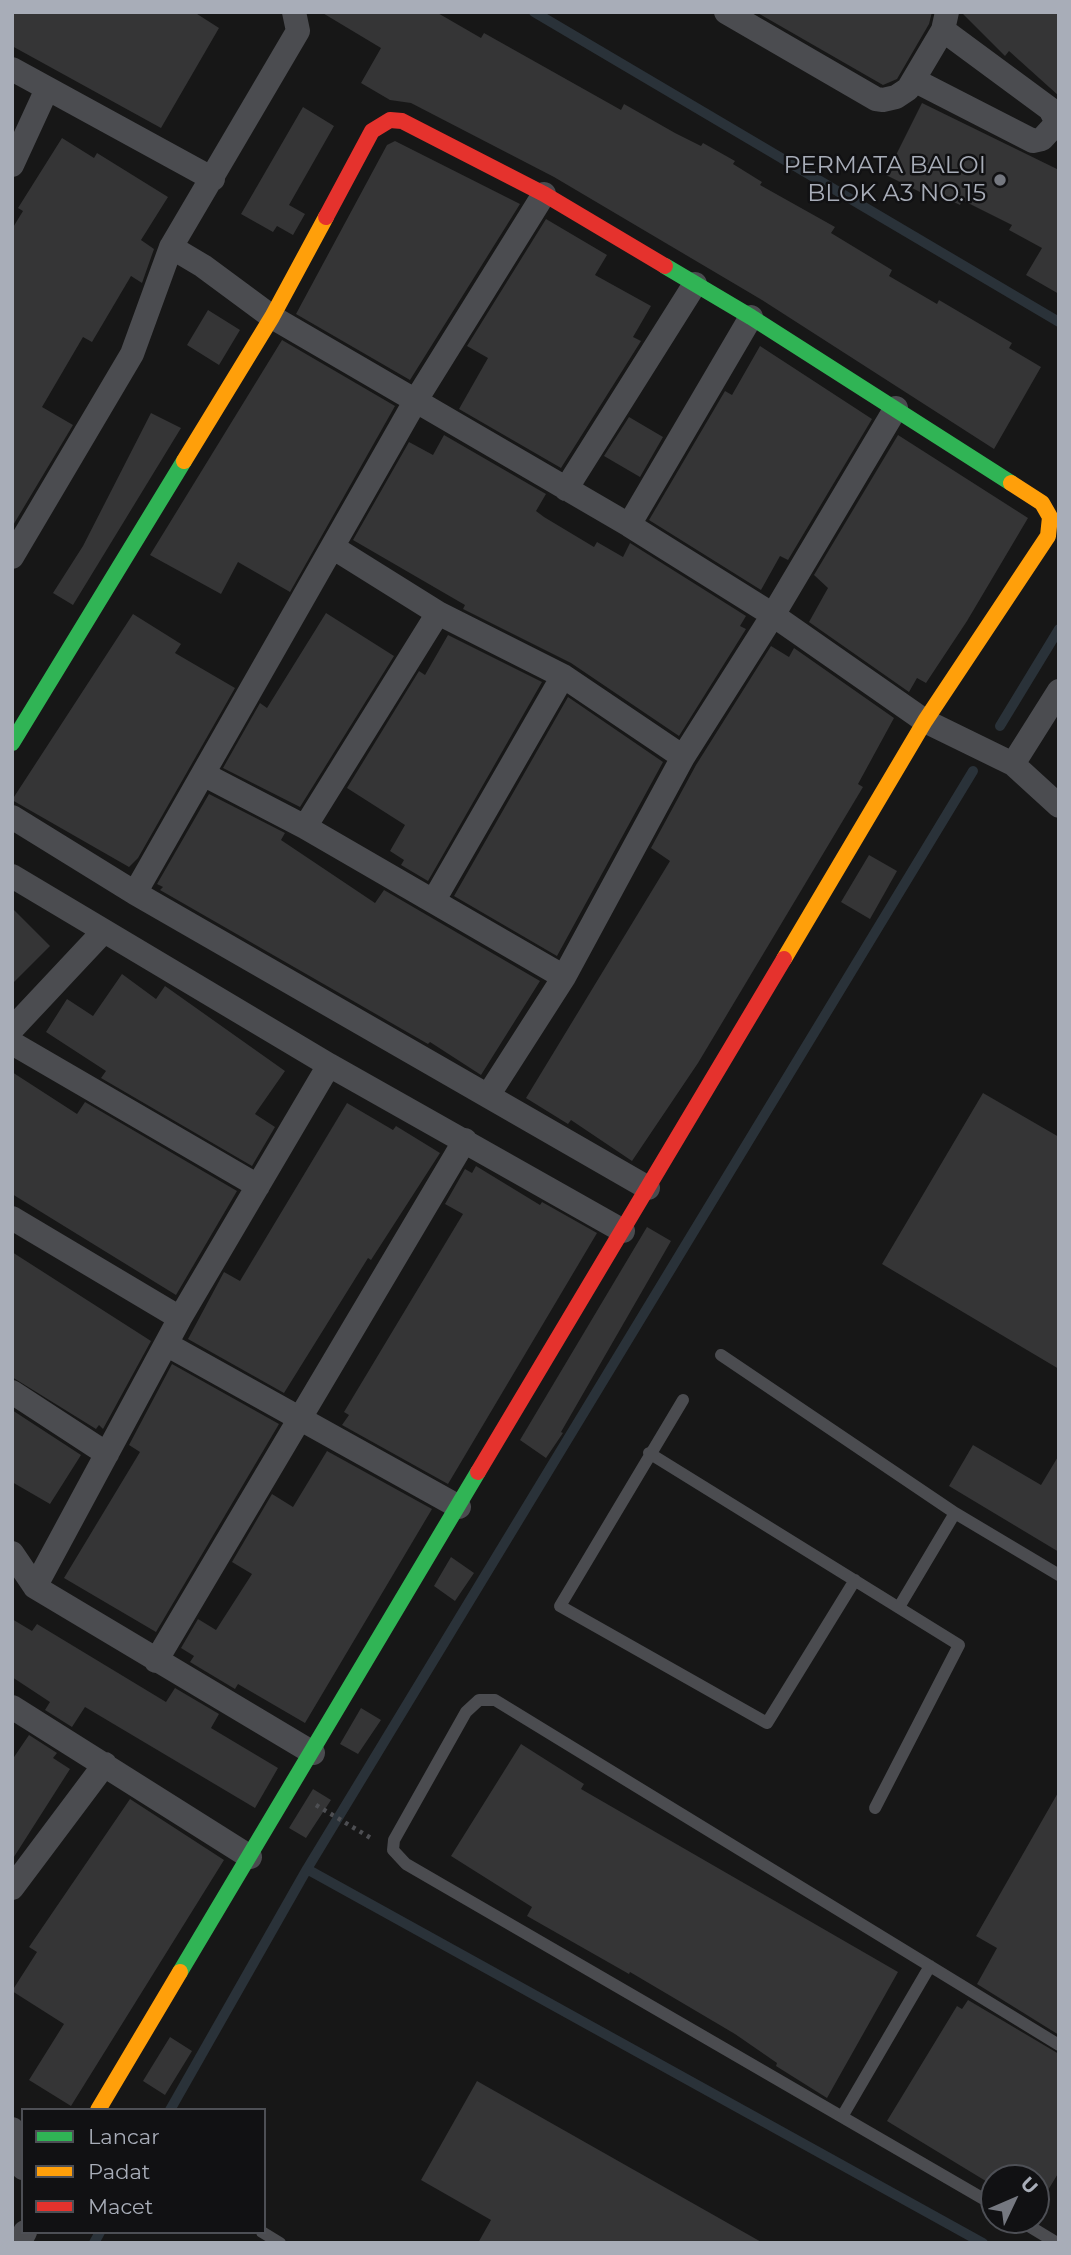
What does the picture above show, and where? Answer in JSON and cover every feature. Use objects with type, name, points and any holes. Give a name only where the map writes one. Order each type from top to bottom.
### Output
[{"type":"street","points":[[12,557],[132,354],[171,247],[298,30],[294,12]]},
{"type":"street","points":[[726,12],[876,99],[896,97],[914,80],[945,21],[1051,109],[1056,121],[1042,139],[1033,141],[914,80]]},
{"type":"street","points":[[12,69],[213,179]]},
{"type":"street","points":[[12,165],[47,89]]},
{"type":"street","points":[[12,743],[272,317],[372,131],[384,121],[402,121],[544,194],[751,317],[1042,503],[1051,523],[1048,536],[925,721],[99,2108]]},
{"type":"street","points":[[135,894],[416,400],[544,194]]},
{"type":"street","points":[[171,247],[203,265],[272,317],[629,525],[773,615],[925,721],[1013,764],[1059,806]]},
{"type":"street","points":[[566,489],[695,284]]},
{"type":"street","points":[[629,525],[751,317]]},
{"type":"street","points":[[489,1094],[564,977],[683,757],[773,615],[896,408]]},
{"type":"street","points":[[334,548],[438,613],[563,676],[683,757]]},
{"type":"street","points":[[305,827],[438,613]]},
{"type":"street","points":[[434,900],[563,676]]},
{"type":"street","points":[[1013,764],[1059,691]]},
{"type":"street","points":[[205,775],[305,827],[564,977]]},
{"type":"street","points":[[12,817],[135,894],[489,1094],[649,1188]]},
{"type":"street","points":[[12,876],[329,1065],[623,1231]]},
{"type":"street","points":[[12,1029],[103,932]]},
{"type":"street","points":[[12,1043],[258,1186]]},
{"type":"street","points":[[35,1587],[180,1318],[329,1065]]},
{"type":"street","points":[[156,1661],[302,1420],[465,1140]]},
{"type":"street","points":[[12,1218],[180,1318]]},
{"type":"street","points":[[166,1344],[459,1507]]},
{"type":"street","points":[[12,1392],[107,1454]]},
{"type":"street","points":[[12,1553],[35,1587],[313,1753]]},
{"type":"street","points":[[12,1707],[250,1857]]},
{"type":"street","points":[[12,1888],[105,1764]]},
{"type":"street","points":[[12,2129],[21,2161]]},
{"type":"lane","points":[[721,1355],[955,1513],[1059,1575]]},
{"type":"lane","points":[[683,1400],[560,1606],[766,1723],[855,1580]]},
{"type":"lane","points":[[649,1453],[960,1645],[875,1808]]},
{"type":"lane","points":[[900,1607],[955,1513]]},
{"type":"lane","points":[[980,2197],[400,1860],[393,1850],[394,1840],[466,1713],[479,1700],[495,1700],[1059,2045]]},
{"type":"lane","points":[[843,2115],[930,1966]]},
{"type":"path","points":[[320,1807],[370,1839]]},
{"type":"building","points":[[12,12],[194,12],[219,28],[161,128],[12,46]]},
{"type":"building","points":[[321,12],[436,12],[481,38],[484,33],[621,110],[624,104],[675,133],[701,146],[703,143],[735,161],[733,164],[762,182],[760,185],[835,227],[831,233],[892,270],[889,276],[937,304],[939,300],[1012,343],[1009,348],[1041,367],[994,449],[762,300],[554,177],[411,103],[390,100],[361,83],[381,48]]},
{"type":"building","points":[[756,12],[932,12],[929,24],[897,79],[883,85]]},
{"type":"building","points":[[961,12],[1059,12],[1059,96],[1009,51],[1005,56]]},
{"type":"building","points":[[922,103],[1059,170],[1059,294],[1026,275],[1042,248],[1009,230],[1012,225],[962,200],[960,205],[933,192],[930,197],[886,175]]},
{"type":"building","points":[[303,107],[334,126],[289,205],[305,214],[293,235],[277,226],[273,232],[241,214]]},
{"type":"building","points":[[62,138],[94,158],[97,153],[168,197],[141,240],[154,249],[142,283],[131,276],[92,342],[83,337],[42,407],[73,425],[12,527],[12,229],[23,211],[18,208]]},
{"type":"building","points":[[395,141],[520,204],[410,380],[296,314],[387,145]]},
{"type":"building","points":[[546,219],[607,255],[595,275],[651,306],[633,337],[641,341],[561,468],[459,409],[488,358],[467,346]]},
{"type":"building","points":[[208,310],[240,330],[219,365],[187,345]]},
{"type":"building","points":[[282,340],[395,406],[290,592],[238,562],[221,594],[150,555]]},
{"type":"building","points":[[760,346],[872,419],[788,560],[780,556],[761,590],[649,520],[725,391],[732,395]]},
{"type":"building","points":[[151,413],[181,428],[73,605],[53,593],[83,546]]},
{"type":"building","points":[[629,417],[663,437],[640,477],[604,456]]},
{"type":"building","points":[[444,435],[546,494],[536,511],[594,547],[597,542],[623,557],[630,543],[746,616],[740,626],[746,629],[679,736],[571,663],[463,609],[465,605],[353,540],[409,442],[433,455]]},
{"type":"building","points":[[898,435],[1028,518],[967,621],[926,683],[917,678],[909,692],[809,622],[828,588],[814,575]]},
{"type":"building","points":[[326,613],[394,656],[300,807],[223,768],[260,703],[267,708]]},
{"type":"building","points":[[133,614],[181,644],[175,653],[235,688],[138,858],[129,867],[12,800]]},
{"type":"building","points":[[448,635],[542,682],[428,881],[401,865],[404,860],[390,851],[405,825],[347,788],[419,671],[425,675]]},
{"type":"building","points":[[771,646],[789,657],[794,648],[894,718],[858,784],[863,787],[698,1063],[632,1161],[571,1120],[568,1124],[526,1098],[670,861],[651,848],[696,765]]},
{"type":"building","points":[[568,697],[663,762],[557,956],[454,896]]},
{"type":"building","points":[[209,794],[285,833],[281,840],[375,903],[384,890],[540,981],[481,1075],[430,1042],[428,1044],[160,890],[163,887],[157,884]]},
{"type":"building","points":[[869,855],[897,871],[870,919],[841,902]]},
{"type":"building","points":[[12,908],[50,946],[12,984]]},
{"type":"building","points":[[122,974],[156,999],[165,986],[285,1071],[255,1114],[275,1127],[252,1166],[101,1078],[106,1071],[46,1032],[67,999],[93,1016]]},
{"type":"building","points":[[12,1072],[77,1114],[85,1102],[237,1191],[176,1295],[12,1194]]},
{"type":"building","points":[[983,1093],[1059,1137],[1059,1369],[882,1264]]},
{"type":"building","points":[[347,1103],[393,1130],[396,1126],[440,1153],[371,1260],[368,1258],[284,1393],[188,1339],[224,1272],[240,1281]]},
{"type":"building","points":[[476,1166],[540,1205],[542,1202],[597,1233],[448,1484],[342,1425],[349,1415],[344,1412],[463,1214],[445,1204],[465,1169],[472,1173]]},
{"type":"building","points":[[647,1227],[671,1241],[561,1432],[563,1433],[546,1458],[520,1440]]},
{"type":"building","points":[[12,1252],[151,1341],[103,1429],[99,1425],[96,1429],[12,1377]]},
{"type":"building","points":[[172,1364],[279,1424],[156,1632],[64,1578],[140,1452],[129,1445]]},
{"type":"building","points":[[12,1410],[81,1455],[50,1504],[12,1482]]},
{"type":"building","points":[[973,1445],[1041,1485],[1059,1455],[1059,1552],[949,1486]]},
{"type":"building","points":[[327,1451],[432,1509],[305,1723],[238,1684],[235,1689],[190,1662],[194,1656],[181,1648],[198,1619],[216,1630],[252,1574],[232,1562],[272,1494],[293,1507]]},
{"type":"building","points":[[451,1557],[474,1573],[455,1601],[434,1586]]},
{"type":"building","points":[[12,1619],[32,1631],[37,1624],[166,1702],[175,1688],[219,1714],[211,1728],[278,1768],[255,1808],[85,1707],[72,1727],[45,1710],[50,1702],[12,1677]]},
{"type":"building","points":[[361,1708],[381,1720],[358,1754],[340,1744]]},
{"type":"building","points":[[29,1735],[57,1753],[53,1758],[70,1769],[12,1860],[12,1760]]},
{"type":"building","points":[[521,1744],[584,1784],[581,1789],[898,1972],[827,2098],[776,2066],[777,2063],[735,2034],[630,1972],[629,1974],[527,1916],[532,1907],[451,1856]]},
{"type":"building","points":[[313,1789],[331,1800],[306,1838],[289,1828]]},
{"type":"building","points":[[1059,1791],[1059,2035],[977,1984],[997,1948],[976,1936]]},
{"type":"building","points":[[130,1799],[224,1860],[71,2106],[29,2080],[64,2024],[12,1991],[37,1952],[29,1947]]},
{"type":"building","points":[[968,2000],[1059,2054],[1059,2172],[1050,2187],[1050,2164],[980,2164],[980,2177],[887,2121],[957,2006],[962,2009]]},
{"type":"building","points":[[170,2037],[192,2051],[165,2095],[143,2081]]},
{"type":"building","points":[[477,2081],[763,2243],[478,2243],[491,2220],[421,2180]]},
{"type":"waterway","points":[[534,12],[1059,322]]},
{"type":"waterway","points":[[1000,726],[1059,629]]},
{"type":"waterway","points":[[171,2108],[307,1869],[973,771]]},
{"type":"waterway","points":[[307,1869],[983,2243]]},
{"type":"waterway","points":[[94,2243],[99,2234]]},
{"type":"traffic: fast","points":[[665,266],[751,317],[1011,483]]},
{"type":"traffic: fast","points":[[12,743],[184,461]]},
{"type":"traffic: fast","points":[[180,1972],[478,1472]]},
{"type":"traffic: slow","points":[[184,461],[272,317],[326,217]]},
{"type":"traffic: slow","points":[[784,959],[925,721],[1048,536],[1050,517],[1042,503],[1011,483]]},
{"type":"traffic: slow","points":[[99,2108],[180,1972]]},
{"type":"traffic: jam","points":[[326,217],[372,131],[390,120],[402,121],[544,194],[665,266]]},
{"type":"traffic: jam","points":[[478,1472],[784,959]]},
{"type":"place","name":"PERMATA BALOI BLOK A3 NO.15","points":[[1000,180]]}]
